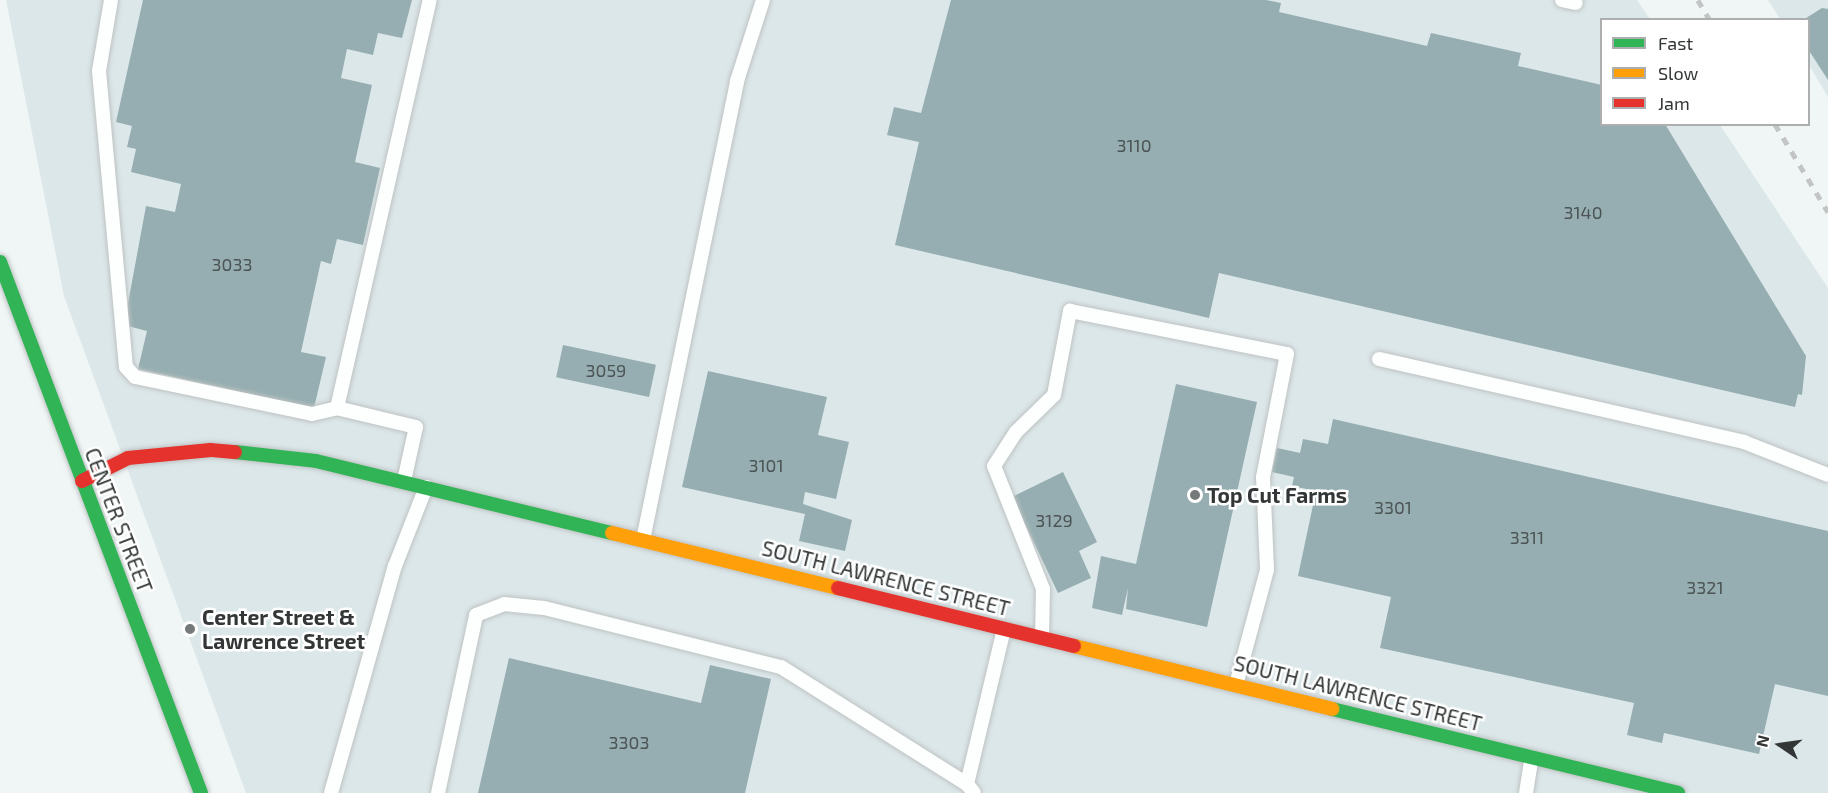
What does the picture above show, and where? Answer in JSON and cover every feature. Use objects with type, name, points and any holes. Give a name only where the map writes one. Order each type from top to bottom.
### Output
[{"type":"street","name":"CENTER STREET","points":[[0,262],[201,793]]},
{"type":"street","name":"SOUTH LAWRENCE STREET","points":[[82,481],[128,458],[211,450],[316,461],[1678,793]]},
{"type":"lane","points":[[111,0],[99,71],[126,368],[135,377],[312,414],[337,408],[416,427],[404,481]]},
{"type":"lane","points":[[337,408],[430,0]]},
{"type":"lane","points":[[643,540],[737,81],[763,0]]},
{"type":"lane","points":[[1562,0],[1576,3]]},
{"type":"lane","points":[[1042,638],[1043,589],[994,466],[1016,432],[1054,395],[1070,311],[1287,354],[1263,477],[1268,570],[1236,685]]},
{"type":"lane","points":[[1379,359],[1744,442],[1828,475]]},
{"type":"lane","points":[[331,793],[395,566],[426,487]]},
{"type":"lane","points":[[438,793],[476,615],[504,604],[544,608],[781,667],[971,789],[1004,628]]},
{"type":"lane","points":[[1526,793],[1532,757]]},
{"type":"shaded area","points":[[6,0],[1637,0],[1649,18],[1600,18],[1600,126],[1721,126],[1828,288],[1828,793],[246,793],[64,296]]},
{"type":"shaded area","points":[[1768,0],[1828,0],[1828,97],[1810,67],[1810,18],[1779,18]]},
{"type":"building","points":[[143,0],[412,0],[402,38],[378,33],[373,55],[347,49],[341,78],[372,85],[355,162],[380,168],[363,245],[337,239],[331,264],[321,261],[301,352],[326,357],[314,408],[138,369],[147,331],[124,325],[146,206],[175,212],[181,184],[131,172],[136,149],[127,147],[132,126],[116,122]]},
{"type":"building","points":[[951,0],[1266,0],[1281,3],[1279,12],[1427,46],[1431,33],[1521,53],[1518,66],[1600,85],[1600,126],[1666,126],[1806,356],[1802,395],[1798,394],[1795,407],[1219,273],[1209,318],[895,245],[919,142],[887,135],[894,107],[921,113]]},
{"type":"building","points":[[1822,8],[1828,9],[1828,80],[1810,52],[1810,18],[1806,18]]},
{"type":"building","points":[[563,345],[656,365],[649,397],[556,377]]},
{"type":"building","points":[[708,371],[827,397],[818,435],[849,442],[836,499],[805,492],[803,504],[852,520],[845,551],[799,541],[805,514],[682,487]]},
{"type":"building","points":[[1176,384],[1257,402],[1207,627],[1126,609],[1128,588],[1122,615],[1092,608],[1101,556],[1136,564]]},
{"type":"building","points":[[1333,419],[1828,531],[1828,696],[1775,684],[1759,754],[1664,733],[1662,743],[1627,735],[1634,703],[1380,648],[1391,597],[1298,576],[1316,491],[1292,486],[1294,477],[1272,472],[1277,448],[1300,453],[1303,439],[1328,444]]},
{"type":"building","points":[[1063,472],[1097,542],[1079,551],[1091,578],[1058,593],[1012,497]]},
{"type":"building","points":[[509,658],[701,703],[710,665],[771,679],[745,793],[478,793]]},
{"type":"railway","points":[[1698,0],[1709,18]]},
{"type":"railway","points":[[1776,126],[1828,212]]},
{"type":"traffic: fast","points":[[0,262],[201,793]]},
{"type":"traffic: fast","points":[[235,452],[316,461],[612,533]]},
{"type":"traffic: fast","points":[[1332,709],[1678,793]]},
{"type":"traffic: slow","points":[[612,533],[838,588]]},
{"type":"traffic: slow","points":[[1074,646],[1332,709]]},
{"type":"traffic: jam","points":[[82,481],[128,458],[211,450],[235,452]]},
{"type":"traffic: jam","points":[[838,588],[1074,646]]},
{"type":"place","name":"Top Cut Farms","points":[[1195,495]]},
{"type":"place","name":"Center Street & Lawrence Street","points":[[190,629]]}]
